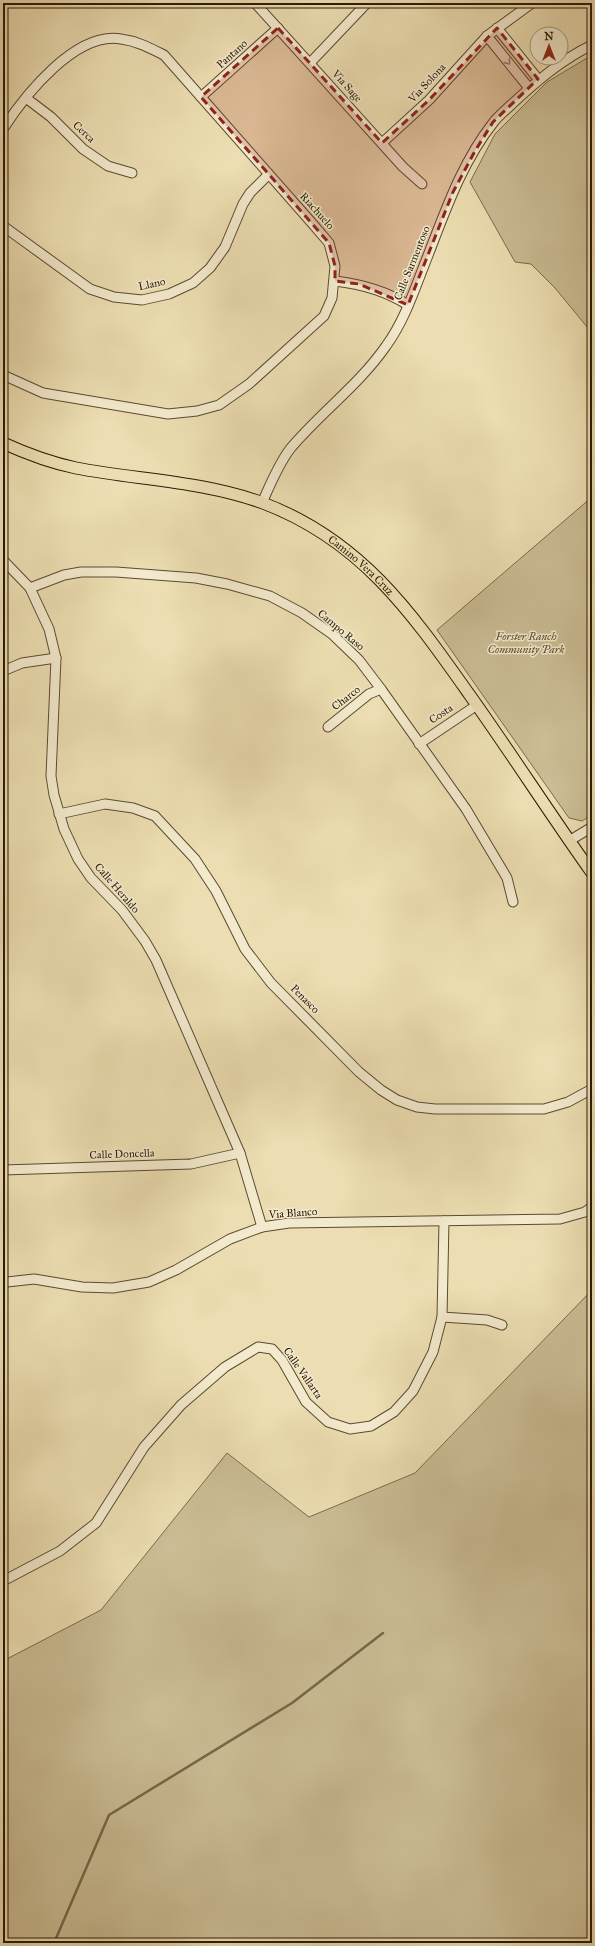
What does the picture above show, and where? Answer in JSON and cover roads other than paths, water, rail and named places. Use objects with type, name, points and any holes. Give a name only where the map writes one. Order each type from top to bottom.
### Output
[{"type":"main road","name":"Camino Vera Cruz","points":[[3,443],[75,467],[193,485],[228,492],[262,503],[297,517],[329,537],[367,567],[400,600],[436,647],[477,705],[592,873]]},
{"type":"street","name":"Via Sage","points":[[256,3],[382,143],[422,184]]},
{"type":"street","points":[[310,63],[366,3]]},
{"type":"street","name":"Via Solona","points":[[382,143],[429,100],[487,36],[532,3]]},
{"type":"street","name":"Pantano","points":[[201,97],[278,28]]},
{"type":"street","points":[[498,28],[538,79]]},
{"type":"street","points":[[487,36],[529,88]]},
{"type":"street","name":"Riachuelo","points":[[3,129],[26,98],[45,76],[72,53],[90,42],[120,38],[141,44],[164,55],[268,175],[329,242],[335,266],[335,281],[332,298],[324,316],[249,384],[219,405],[197,411],[168,414],[43,393],[3,376]]},
{"type":"street","name":"Calle Sarmentoso","points":[[262,503],[273,478],[289,451],[317,419],[353,387],[371,366],[392,337],[408,305],[454,192],[474,151],[493,122],[538,79],[573,55],[592,45]]},
{"type":"street","name":"Cerca","points":[[26,98],[51,117],[83,149],[108,166],[132,173]]},
{"type":"street","name":"Llano","points":[[3,226],[90,289],[114,297],[142,300],[169,294],[193,283],[210,268],[225,247],[243,204],[250,193],[268,175]]},
{"type":"street","points":[[335,281],[360,284],[397,298],[408,305]]},
{"type":"street","name":"Calle Heraldo","points":[[3,560],[30,588],[49,629],[56,658],[50,776],[64,829],[78,859],[91,878],[122,910],[145,941],[156,960],[240,1153],[262,1227]]},
{"type":"street","name":"Campo Raso","points":[[30,588],[64,575],[81,572],[116,572],[196,578],[228,584],[263,594],[302,613],[332,634],[359,660],[381,689],[466,809],[507,878],[513,902]]},
{"type":"street","points":[[3,671],[22,663],[56,658]]},
{"type":"street","name":"Charco","points":[[328,728],[369,694],[381,689]]},
{"type":"street","name":"Costa","points":[[419,744],[477,705]]},
{"type":"street","name":"Penasco","points":[[60,814],[96,805],[119,805],[141,810],[157,818],[195,859],[216,891],[245,949],[271,983],[360,1072],[381,1090],[397,1100],[417,1107],[435,1109],[544,1110],[568,1102],[592,1089]]},
{"type":"street","points":[[569,841],[592,826]]},
{"type":"street","name":"Calle Doncella","points":[[3,1170],[191,1164],[240,1153]]},
{"type":"street","name":"Via Blanco","points":[[7,1282],[34,1278],[82,1287],[113,1288],[149,1282],[176,1270],[230,1239],[262,1227],[289,1223],[560,1219],[585,1212],[592,1207]]},
{"type":"street","name":"Calle Vallarta","points":[[3,1580],[60,1551],[96,1523],[144,1447],[181,1405],[232,1363],[258,1347],[272,1350],[282,1360],[306,1402],[328,1422],[350,1429],[371,1426],[394,1412],[414,1391],[433,1352],[442,1318],[444,1221]]},
{"type":"street","points":[[442,1318],[487,1320],[502,1325]]},
{"type":"waterway","points":[[54,1943],[109,1815],[292,1703],[383,1633]]},
{"type":"park label","name":"Forster Ranch Community Park","points":[[526,642]]}]
